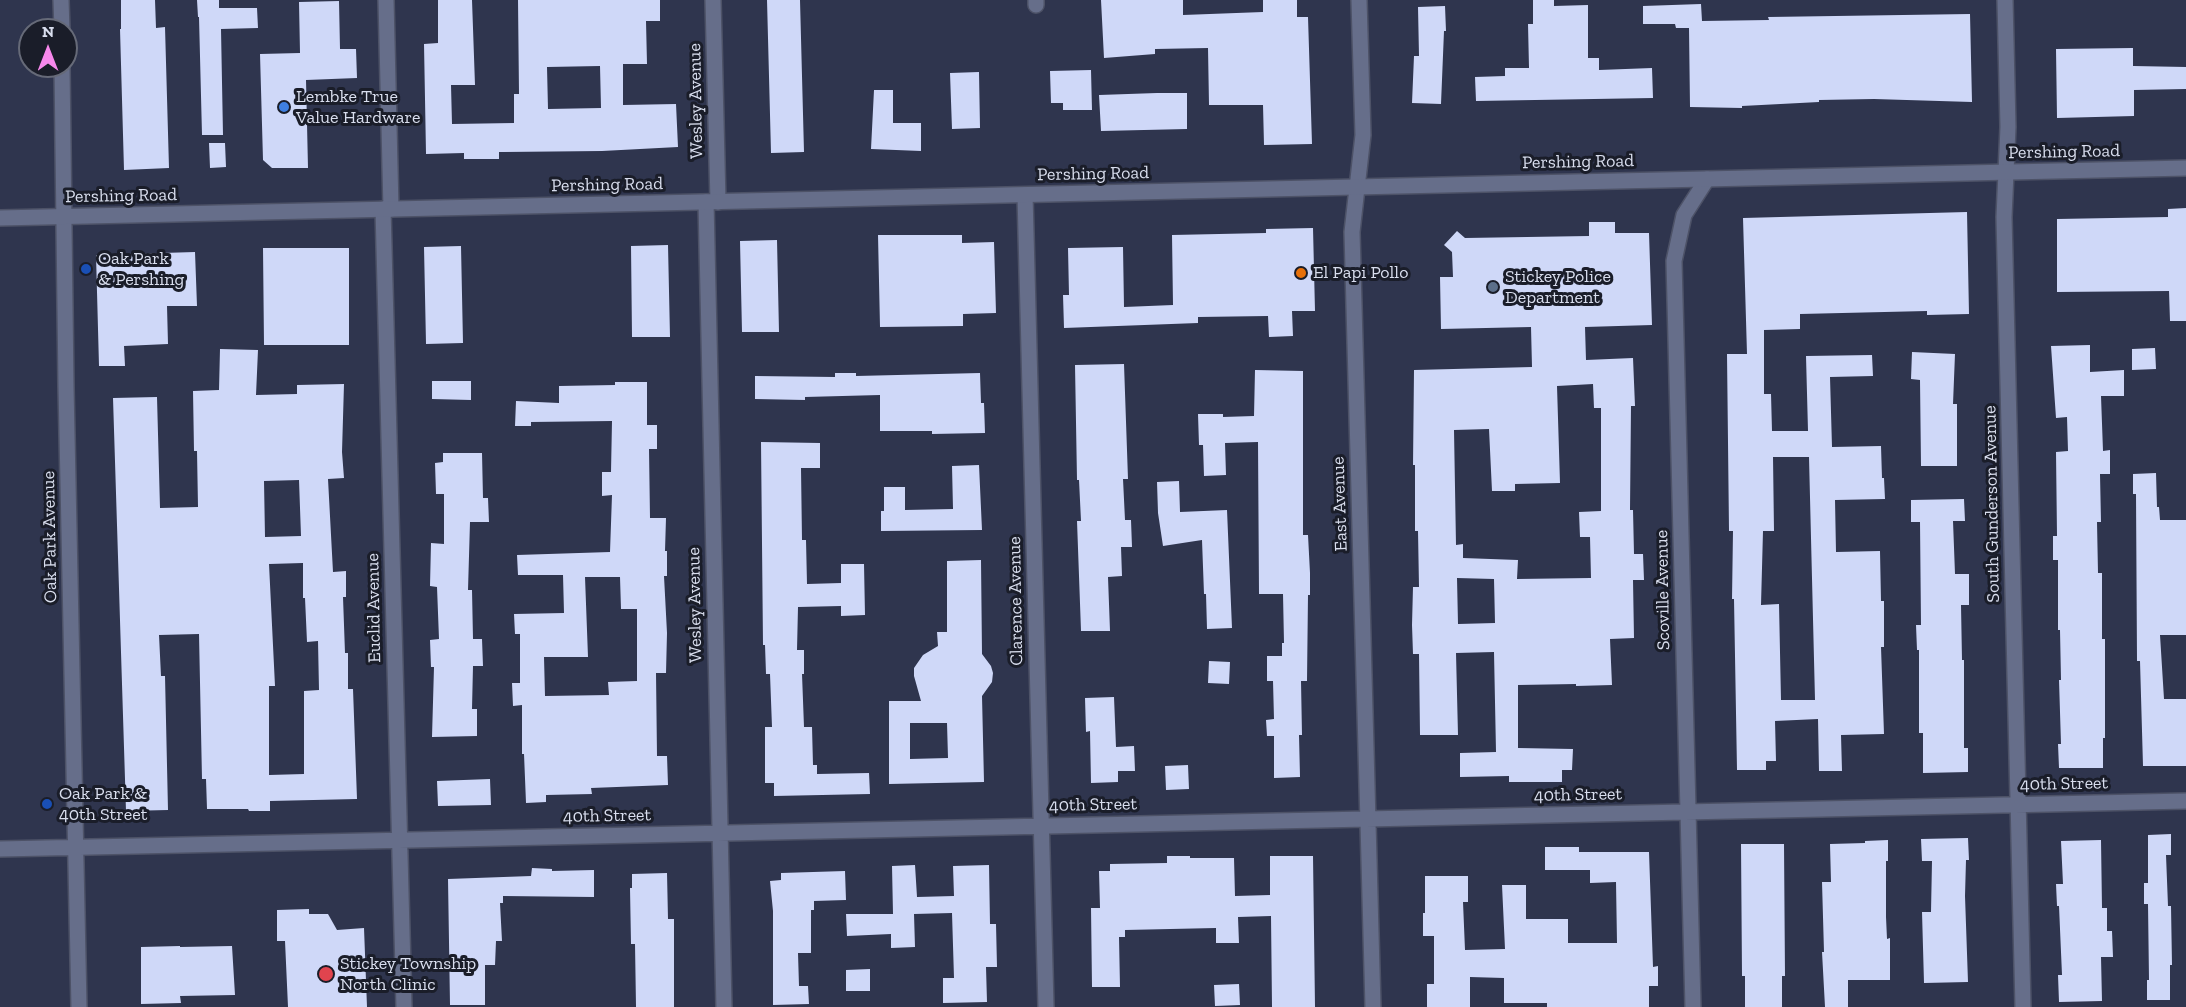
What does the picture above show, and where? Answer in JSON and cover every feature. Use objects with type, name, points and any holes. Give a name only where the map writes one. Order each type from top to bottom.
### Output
[{"type":"street","points":[[61,0],[62,18]]},
{"type":"street","name":"Euclid Avenue","points":[[386,0],[387,209],[398,840],[404,1007]]},
{"type":"street","name":"Wesley Avenue","points":[[713,0],[712,202],[724,1007]]},
{"type":"street","name":"East Avenue","points":[[1359,0],[1363,135],[1352,232],[1373,1007]]},
{"type":"street","name":"South Gunderson Avenue","points":[[2005,0],[2008,128],[2004,217],[2023,1007]]},
{"type":"street","name":"Oak Park Avenue","points":[[62,78],[79,1007]]},
{"type":"street","name":"Pershing Road","points":[[0,218],[2186,168]]},
{"type":"street","name":"Scoville Avenue","points":[[1693,1007],[1674,261],[1684,216],[1707,179]]},
{"type":"street","name":"Clarence Avenue","points":[[1025,195],[1046,1007]]},
{"type":"street","name":"40th Street","points":[[0,849],[2186,801]]},
{"type":"building","points":[[121,0],[155,0],[156,28],[165,27],[169,168],[124,170]]},
{"type":"building","points":[[197,0],[219,0],[219,8],[257,8],[258,28],[221,29],[223,135],[202,135]]},
{"type":"building","points":[[438,0],[472,0],[475,85],[451,85],[452,124],[514,123],[514,94],[519,94],[518,0],[660,0],[660,21],[646,21],[647,64],[623,64],[623,105],[676,104],[678,147],[602,151],[499,152],[499,159],[464,159],[464,153],[426,154],[424,44],[438,43]],"holes":[[[600,66],[601,108],[548,109],[547,67]]]},
{"type":"building","points":[[767,0],[800,0],[804,152],[771,153]]},
{"type":"building","points":[[1101,0],[1183,0],[1183,15],[1263,12],[1263,0],[1297,0],[1297,17],[1308,17],[1312,144],[1264,145],[1263,105],[1209,105],[1208,48],[1155,49],[1155,54],[1104,58]]},
{"type":"building","points":[[1533,0],[1554,0],[1554,6],[1588,5],[1588,58],[1599,58],[1599,70],[1652,68],[1653,98],[1476,101],[1475,77],[1505,76],[1505,68],[1529,68],[1528,24],[1533,24]]},
{"type":"building","points":[[339,1],[340,49],[356,49],[357,78],[306,80],[308,168],[272,168],[263,160],[260,54],[300,53],[299,2]]},
{"type":"building","points":[[1701,4],[1702,21],[1769,20],[1768,17],[1970,14],[1972,102],[1874,99],[1819,100],[1819,102],[1742,106],[1742,108],[1690,107],[1689,28],[1676,28],[1675,24],[1643,24],[1643,6]]},
{"type":"building","points":[[1445,6],[1446,31],[1444,31],[1441,104],[1412,103],[1414,56],[1419,56],[1418,7]]},
{"type":"building","points":[[2133,48],[2133,66],[2186,67],[2186,89],[2134,90],[2134,116],[2057,118],[2056,49]]},
{"type":"building","points":[[1091,70],[1092,110],[1063,110],[1063,103],[1051,103],[1050,71]]},
{"type":"building","points":[[979,72],[980,128],[952,129],[950,73]]},
{"type":"building","points":[[874,90],[893,90],[893,123],[921,123],[921,151],[871,149]]},
{"type":"building","points":[[1187,93],[1187,129],[1101,131],[1099,95]]},
{"type":"building","points":[[209,143],[225,143],[226,167],[210,168]]},
{"type":"building","points":[[2186,208],[2186,321],[2170,321],[2169,291],[2057,292],[2057,219],[2168,217],[2168,209]]},
{"type":"building","points":[[1967,212],[1969,314],[1927,315],[1927,311],[1800,314],[1800,329],[1764,330],[1764,394],[1771,394],[1772,431],[1808,431],[1806,356],[1872,355],[1873,376],[1830,377],[1832,447],[1881,446],[1885,499],[1835,500],[1836,552],[1880,551],[1881,601],[1884,601],[1884,647],[1881,647],[1884,734],[1841,735],[1842,771],[1819,771],[1818,719],[1775,721],[1776,761],[1766,761],[1766,770],[1737,770],[1734,599],[1732,599],[1733,531],[1729,531],[1727,354],[1747,354],[1743,218]],"holes":[[[1773,457],[1809,457],[1815,700],[1781,700],[1779,604],[1761,605],[1763,531],[1774,531]]]},
{"type":"building","points":[[1589,222],[1615,222],[1615,233],[1649,233],[1652,325],[1585,327],[1586,360],[1633,358],[1635,406],[1631,406],[1630,510],[1633,510],[1634,554],[1643,554],[1644,580],[1633,580],[1634,638],[1610,639],[1612,685],[1518,685],[1518,748],[1573,749],[1572,770],[1562,770],[1562,782],[1509,782],[1509,776],[1460,777],[1460,753],[1496,752],[1494,652],[1456,653],[1458,735],[1420,735],[1419,654],[1413,654],[1412,625],[1413,587],[1419,587],[1418,531],[1415,531],[1415,465],[1413,465],[1414,370],[1532,367],[1531,327],[1441,329],[1440,277],[1453,277],[1452,252],[1444,245],[1457,231],[1465,238],[1589,236]],"holes":[[[1593,384],[1594,408],[1601,408],[1601,511],[1579,512],[1580,537],[1590,537],[1591,578],[1517,579],[1518,560],[1463,558],[1463,544],[1456,545],[1454,430],[1489,429],[1492,491],[1515,491],[1515,484],[1560,483],[1557,386]],[[1457,578],[1494,579],[1495,623],[1458,624]]]},
{"type":"building","points":[[1313,228],[1315,311],[1292,311],[1293,336],[1269,337],[1268,316],[1198,317],[1198,323],[1064,328],[1063,295],[1069,295],[1068,248],[1123,247],[1124,307],[1173,305],[1172,235],[1266,233],[1266,229]]},
{"type":"building","points":[[878,235],[962,235],[962,243],[994,242],[996,313],[963,314],[963,326],[880,327]]},
{"type":"building","points":[[777,240],[779,332],[742,332],[740,241]]},
{"type":"building","points":[[668,245],[670,337],[632,337],[631,246]]},
{"type":"building","points":[[461,246],[463,343],[426,344],[424,247]]},
{"type":"building","points":[[263,248],[349,248],[349,345],[264,345]]},
{"type":"building","points":[[195,252],[197,306],[167,306],[168,344],[124,346],[125,366],[99,366],[96,255]]},
{"type":"building","points":[[2090,345],[2090,372],[2124,370],[2124,396],[2101,396],[2103,451],[2110,450],[2110,474],[2100,474],[2101,522],[2097,522],[2098,573],[2102,573],[2102,639],[2105,639],[2103,768],[2059,768],[2058,744],[2061,744],[2060,630],[2058,630],[2058,560],[2053,560],[2053,536],[2057,536],[2056,452],[2068,451],[2067,417],[2056,418],[2051,346]]},
{"type":"building","points":[[2155,348],[2156,369],[2132,370],[2132,349]]},
{"type":"building","points":[[220,349],[258,350],[256,395],[297,394],[297,385],[344,384],[342,452],[344,478],[328,479],[333,572],[346,571],[346,597],[343,597],[345,653],[348,653],[348,689],[353,689],[357,799],[270,801],[270,811],[207,809],[206,779],[202,779],[199,634],[159,635],[161,676],[165,676],[168,810],[126,811],[113,398],[157,397],[160,508],[198,507],[193,391],[219,390]],"holes":[[[299,480],[301,536],[265,537],[264,481]],[[303,563],[307,642],[318,641],[319,690],[304,691],[304,774],[269,775],[269,686],[275,686],[269,564]]]},
{"type":"building","points":[[1912,352],[1955,354],[1953,404],[1957,404],[1957,466],[1921,466],[1920,380],[1911,379]]},
{"type":"building","points":[[1124,364],[1128,479],[1123,479],[1125,520],[1131,520],[1132,547],[1121,547],[1122,576],[1108,577],[1110,631],[1081,631],[1077,521],[1081,521],[1079,480],[1077,480],[1075,365]]},
{"type":"building","points":[[1255,370],[1303,371],[1303,535],[1308,535],[1310,595],[1308,595],[1307,681],[1301,681],[1300,777],[1274,778],[1274,736],[1267,736],[1266,720],[1274,719],[1273,681],[1267,681],[1267,656],[1282,656],[1283,594],[1259,594],[1258,442],[1225,443],[1226,475],[1204,476],[1203,445],[1199,445],[1198,414],[1223,414],[1223,417],[1254,416]]},
{"type":"building","points":[[835,373],[856,373],[856,376],[980,373],[985,433],[932,434],[932,431],[880,431],[880,395],[805,397],[805,400],[755,399],[755,376],[835,377]]},
{"type":"building","points":[[432,381],[471,381],[471,400],[432,399]]},
{"type":"building","points":[[615,382],[647,382],[647,425],[657,425],[657,449],[649,449],[650,518],[666,518],[667,576],[664,576],[667,633],[666,673],[656,673],[657,756],[667,756],[668,785],[591,788],[592,794],[546,795],[546,802],[526,803],[524,754],[522,754],[522,705],[513,706],[512,683],[520,683],[520,634],[515,634],[514,614],[564,613],[563,575],[518,575],[517,555],[610,552],[612,495],[602,496],[602,472],[611,472],[612,421],[531,422],[531,426],[515,426],[516,401],[559,403],[559,386],[615,385]],"holes":[[[585,577],[620,577],[621,609],[637,609],[637,681],[608,682],[609,695],[545,696],[544,657],[588,657]]]},
{"type":"building","points":[[761,442],[820,443],[820,468],[801,468],[802,540],[806,540],[807,584],[841,583],[841,564],[864,564],[865,615],[841,616],[841,606],[798,607],[797,650],[804,650],[804,674],[802,674],[804,727],[812,727],[813,765],[817,765],[817,774],[869,773],[870,794],[774,796],[774,783],[765,783],[765,727],[772,727],[770,674],[766,674],[765,645],[763,645]]},
{"type":"building","points":[[443,453],[482,453],[483,498],[488,498],[489,522],[470,522],[468,590],[472,590],[473,639],[482,639],[483,666],[473,666],[472,709],[477,709],[477,736],[432,737],[434,667],[431,667],[430,640],[439,639],[437,587],[430,586],[431,543],[444,544],[444,494],[436,494],[435,463],[443,462]]},
{"type":"building","points":[[979,465],[982,530],[881,531],[884,487],[905,487],[905,510],[953,509],[952,466]]},
{"type":"building","points":[[2156,473],[2157,507],[2159,507],[2160,520],[2186,520],[2186,635],[2160,635],[2164,699],[2186,699],[2186,766],[2143,766],[2140,661],[2137,661],[2136,494],[2133,494],[2133,474]]},
{"type":"building","points":[[1179,481],[1180,512],[1227,510],[1232,628],[1207,629],[1202,540],[1163,546],[1158,513],[1157,482]]},
{"type":"building","points":[[1964,499],[1965,521],[1953,521],[1955,574],[1969,574],[1969,605],[1961,605],[1962,660],[1964,660],[1964,748],[1968,748],[1968,772],[1923,773],[1923,733],[1919,733],[1919,650],[1917,650],[1916,625],[1921,625],[1920,522],[1911,522],[1911,500]]},
{"type":"building","points":[[981,560],[982,654],[993,673],[992,682],[982,696],[984,782],[889,784],[889,701],[921,701],[914,668],[923,655],[938,646],[937,632],[947,632],[947,561]],"holes":[[[910,723],[947,723],[948,758],[910,759]]]},
{"type":"building","points":[[1209,661],[1230,662],[1229,684],[1208,683]]},
{"type":"building","points":[[1114,697],[1116,747],[1134,746],[1135,771],[1118,771],[1118,782],[1091,783],[1090,731],[1086,732],[1085,698]]},
{"type":"building","points":[[1188,765],[1189,789],[1166,790],[1165,766]]},
{"type":"building","points":[[490,779],[491,805],[438,806],[437,781]]},
{"type":"building","points":[[2171,834],[2171,855],[2166,855],[2168,906],[2171,906],[2170,1000],[2147,1000],[2148,904],[2144,904],[2144,883],[2148,883],[2148,835]]},
{"type":"building","points":[[1968,838],[1969,860],[1966,860],[1965,896],[1968,982],[1924,983],[1922,912],[1931,912],[1932,861],[1922,861],[1921,839]]},
{"type":"building","points":[[1888,840],[1886,917],[1887,939],[1890,938],[1890,980],[1848,980],[1848,1007],[1825,1007],[1822,882],[1831,882],[1830,844]]},
{"type":"building","points":[[2101,840],[2102,908],[2107,908],[2107,931],[2112,931],[2113,957],[2101,957],[2102,1001],[2059,1002],[2058,975],[2062,975],[2056,884],[2063,884],[2061,841]]},
{"type":"building","points":[[1741,844],[1784,844],[1785,976],[1782,976],[1782,1007],[1745,1007],[1745,976],[1742,976]]},
{"type":"building","points":[[1545,847],[1579,847],[1579,852],[1649,852],[1653,967],[1658,966],[1658,986],[1649,986],[1649,1007],[1547,1007],[1547,1003],[1504,1003],[1504,978],[1470,977],[1470,1007],[1427,1007],[1427,984],[1434,984],[1434,936],[1423,936],[1425,876],[1468,876],[1468,902],[1463,902],[1465,950],[1505,949],[1502,885],[1526,885],[1526,919],[1568,919],[1568,943],[1617,943],[1616,882],[1590,883],[1590,870],[1545,870]]},
{"type":"building","points":[[1167,856],[1234,858],[1235,896],[1270,895],[1270,856],[1313,856],[1315,1007],[1272,1007],[1271,916],[1238,917],[1239,943],[1216,943],[1216,928],[1125,930],[1125,937],[1119,937],[1120,987],[1092,987],[1091,908],[1100,908],[1099,871],[1110,871],[1110,864],[1167,863]]},
{"type":"building","points":[[915,865],[917,897],[954,896],[953,866],[989,865],[990,924],[996,924],[997,967],[986,967],[987,1002],[943,1003],[943,978],[954,978],[952,913],[914,914],[915,947],[891,948],[891,934],[847,936],[846,914],[893,914],[892,866]]},
{"type":"building","points":[[532,868],[552,869],[552,871],[594,870],[594,897],[503,896],[503,903],[500,903],[502,941],[496,941],[495,965],[485,965],[485,1005],[450,1005],[448,879],[531,876]]},
{"type":"building","points":[[845,871],[846,900],[814,901],[814,910],[811,910],[811,953],[798,953],[799,986],[808,986],[809,1004],[773,1005],[773,911],[770,881],[781,880],[781,873]]},
{"type":"building","points":[[667,873],[668,919],[674,919],[674,1007],[636,1007],[635,944],[631,944],[632,874]]},
{"type":"building","name":"Stickey Township North Clinic","points":[[309,909],[309,914],[328,914],[337,930],[364,928],[367,1007],[288,1007],[285,941],[277,941],[277,910]]},
{"type":"building","points":[[232,946],[235,995],[180,996],[181,1003],[141,1004],[141,947]]},
{"type":"building","points":[[870,969],[870,991],[846,991],[846,970]]},
{"type":"building","points":[[1239,984],[1240,1005],[1215,1006],[1214,985]]},
{"type":"place","name":"Lembke True Value Hardware","points":[[284,107]]},
{"type":"place","name":"Oak Park & Pershing","points":[[86,269]]},
{"type":"place","name":"El Papi Pollo","points":[[1301,273]]},
{"type":"place","name":"Stickey Police Department","points":[[1493,287]]},
{"type":"place","name":"Oak Park & 40th Street","points":[[47,804]]},
{"type":"place","name":"Stickey Township North Clinic","points":[[326,974]]}]
